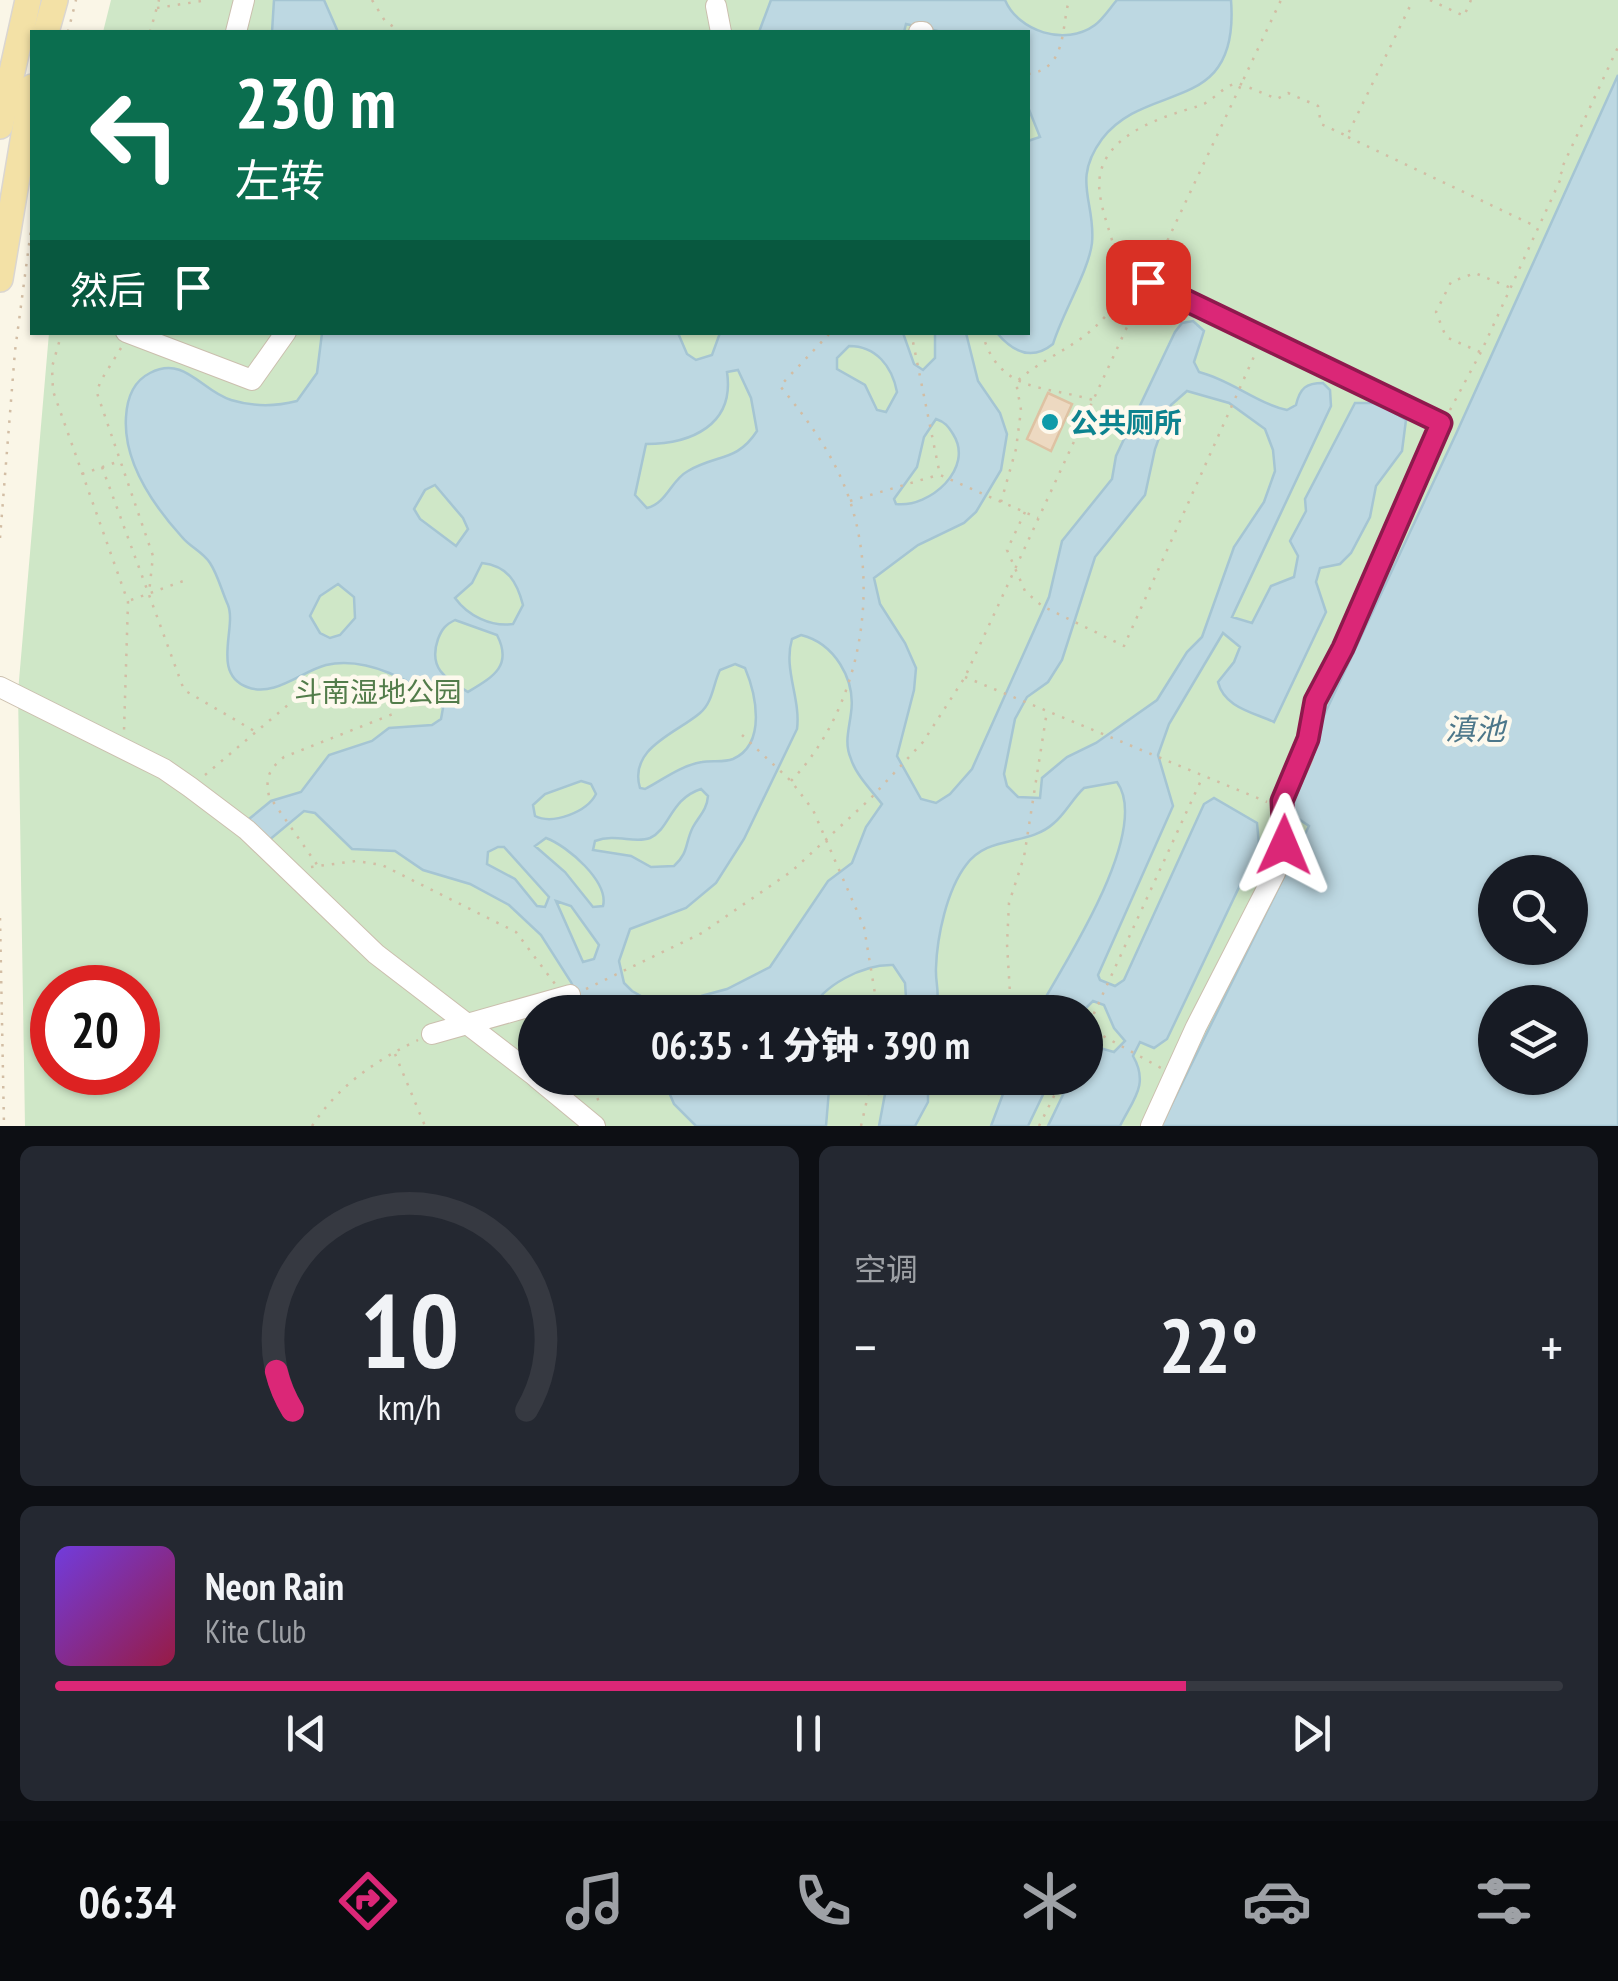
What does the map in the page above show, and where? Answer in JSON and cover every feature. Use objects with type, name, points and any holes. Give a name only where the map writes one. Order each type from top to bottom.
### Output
[{"type":"main road","points":[[0,278],[7,132],[28,0]]},
{"type":"main road","points":[[46,30],[54,0]]},
{"type":"main road","points":[[7,132],[30,91]]},
{"type":"street","points":[[236,30],[244,0]]},
{"type":"street","points":[[716,6],[722,30]]},
{"type":"street","points":[[1148,282],[1441,423],[1343,648],[1315,701],[1308,739],[1282,809],[1284,845],[1275,873],[1196,1027],[1151,1126]]},
{"type":"street","points":[[133,335],[252,380],[284,335]]},
{"type":"street","points":[[0,687],[123,748],[190,787],[247,830],[376,954],[460,1024],[518,1064]]},
{"type":"street","points":[[432,1034],[518,1009]]},
{"type":"street","points":[[563,1095],[598,1118]]},
{"type":"path","points":[[68,30],[76,0]]},
{"type":"path","points":[[150,30],[159,0]]},
{"type":"path","points":[[156,8],[208,0]]},
{"type":"path","points":[[372,0],[385,21],[398,30]]},
{"type":"path","points":[[1030,74],[1043,71],[1060,50],[1068,0]]},
{"type":"path","points":[[569,995],[624,973],[702,933],[792,871],[870,799],[942,717],[965,678],[1281,0]]},
{"type":"path","points":[[1347,136],[1413,0]]},
{"type":"path","points":[[1430,0],[1464,16],[1471,0]]},
{"type":"path","points":[[1441,423],[1512,289],[1618,47]]},
{"type":"path","points":[[1016,382],[1093,332],[1117,301],[1114,239],[1099,192],[1102,169],[1110,156],[1144,123],[1208,102],[1232,84],[1244,84],[1277,100],[1288,92],[1318,106],[1321,124],[1538,228]]},
{"type":"path","points":[[0,538],[15,351],[30,237]]},
{"type":"path","points":[[1482,352],[1446,337],[1436,312],[1451,282],[1475,273],[1512,289]]},
{"type":"path","points":[[61,335],[51,380],[128,602],[123,748]]},
{"type":"path","points":[[127,335],[97,393],[153,556],[149,594]]},
{"type":"path","points":[[791,780],[830,727],[860,638],[862,563],[850,501],[829,454],[780,386],[829,335]]},
{"type":"path","points":[[912,335],[940,474]]},
{"type":"path","points":[[983,335],[996,366],[1007,377],[1094,400]]},
{"type":"path","points":[[1025,512],[1007,550],[1025,591],[1042,606],[1124,646],[1264,337]]},
{"type":"path","points":[[1001,502],[1016,449],[1021,410],[1016,382]]},
{"type":"path","points":[[82,474],[118,462]]},
{"type":"path","points":[[102,467],[184,690],[257,732]]},
{"type":"path","points":[[850,501],[940,474],[1038,518]]},
{"type":"path","points":[[128,602],[186,580]]},
{"type":"path","points":[[965,678],[1282,809]]},
{"type":"path","points":[[190,787],[295,700],[318,688],[396,696],[392,714],[284,758],[270,771],[266,783],[269,796],[318,866]]},
{"type":"path","points":[[1010,995],[1006,944],[1009,903],[1024,857],[1047,711]]},
{"type":"path","points":[[742,735],[804,795],[864,927],[876,995]]},
{"type":"path","points":[[1103,996],[1203,776]]},
{"type":"path","points":[[291,873],[356,861],[382,865],[516,932],[565,995]]},
{"type":"path","points":[[0,918],[4,1126]]},
{"type":"path","points":[[312,1126],[345,1086],[394,1052],[432,1034]]},
{"type":"path","points":[[1103,1035],[1175,1076]]},
{"type":"path","points":[[394,1052],[425,1126]]},
{"type":"path","points":[[861,1126],[868,1095]]},
{"type":"path","points":[[1040,1126],[1055,1095]]},
{"type":"green space","name":"斗南湿地公园","points":[[111,0],[1618,0],[1618,75],[1282,807],[1309,825],[1161,1126],[25,1126],[18,692],[49,335],[1030,335],[1030,30],[104,30]]},
{"type":"water","points":[[274,0],[324,0],[337,30],[272,30]]},
{"type":"water","points":[[771,0],[1005,0],[1011,11],[1031,27],[1070,35],[1095,25],[1117,0],[1231,0],[1230,37],[1221,63],[1206,80],[1121,121],[1093,154],[1086,180],[1092,243],[1086,266],[1053,344],[1030,353],[1016,349],[999,335],[1030,335],[1030,140],[1040,137],[1030,112],[1030,30],[933,30],[906,24],[904,30],[760,30]]},
{"type":"water","name":"滇池","points":[[1618,75],[1618,1126],[1161,1126],[1309,826],[1281,807]]},
{"type":"water","points":[[1193,321],[1204,331],[1194,362],[1199,372],[1265,402],[1287,410],[1296,405],[1308,385],[1323,383],[1330,390],[1331,406],[1232,617],[1252,623],[1271,586],[1294,577],[1298,556],[1290,541],[1306,511],[1305,499],[1355,403],[1378,403],[1406,420],[1402,451],[1376,486],[1370,517],[1351,553],[1340,564],[1320,568],[1316,582],[1326,612],[1274,722],[1240,708],[1221,690],[1218,682],[1240,647],[1223,633],[1169,724],[1158,755],[1173,806],[1098,975],[1100,980],[1115,986],[1124,980],[1204,804],[1214,798],[1257,823],[1259,845],[1167,1039],[1154,1048],[1140,1042],[1133,1056],[1140,1083],[1120,1126],[1048,1126],[1063,1095],[1103,1095],[1103,1049],[1114,1052],[1125,1041],[1114,1028],[1103,1005],[1103,995],[1047,995],[1083,932],[1114,864],[1123,832],[1125,804],[1117,782],[1084,788],[1044,830],[985,849],[966,865],[953,887],[941,928],[936,968],[938,995],[906,995],[905,983],[893,965],[857,972],[822,995],[705,995],[727,989],[770,967],[828,881],[852,863],[866,827],[882,804],[860,777],[849,753],[852,700],[846,675],[833,654],[801,635],[792,639],[790,650],[797,729],[744,839],[716,883],[686,908],[630,929],[619,961],[624,983],[639,995],[577,995],[541,935],[509,905],[470,884],[423,870],[395,851],[352,849],[315,813],[304,811],[268,841],[249,819],[271,801],[301,792],[329,755],[372,741],[389,728],[432,725],[441,719],[443,708],[405,680],[357,664],[326,665],[267,689],[247,687],[236,680],[228,661],[230,615],[215,573],[151,497],[135,466],[126,434],[132,392],[144,377],[162,369],[183,371],[220,396],[239,402],[264,405],[297,401],[317,373],[322,335],[679,335],[687,354],[696,360],[712,355],[719,335],[904,335],[914,364],[923,370],[935,358],[935,335],[966,335],[978,381],[1000,413],[1007,434],[1001,470],[976,512],[964,523],[918,545],[874,578],[880,604],[916,668],[897,756],[921,799],[936,803],[950,794],[972,769],[1049,597],[1062,541],[1112,479],[1116,456],[1182,323]],"holes":[[[849,346],[867,350],[881,359],[897,392],[886,412],[877,410],[865,385],[837,369],[837,358]],[[738,370],[751,398],[757,431],[734,453],[682,475],[659,501],[647,508],[635,495],[646,444],[679,440],[706,428],[724,406],[727,372]],[[1187,391],[1229,403],[1265,429],[1275,471],[1264,502],[1234,547],[1202,637],[1187,652],[1157,700],[1096,743],[1067,757],[1042,778],[1040,798],[1018,797],[1007,786],[1004,774],[1015,719],[1027,697],[1048,682],[1062,660],[1095,557],[1145,495],[1155,449],[1171,405]],[[936,419],[946,425],[958,447],[954,472],[935,493],[909,504],[896,504],[894,499],[917,467],[924,437]],[[435,485],[468,529],[456,546],[420,519],[414,509],[425,490]],[[482,563],[510,576],[523,605],[513,624],[496,624],[466,610],[455,598],[472,583]],[[338,584],[354,597],[355,618],[340,635],[330,638],[320,633],[310,616],[320,596]],[[455,620],[497,635],[503,655],[498,670],[468,692],[446,677],[437,665],[435,649],[439,636]],[[735,664],[745,668],[755,704],[755,730],[744,752],[733,759],[706,761],[680,769],[645,789],[640,788],[638,774],[648,752],[704,709],[720,670]],[[581,781],[591,784],[596,794],[569,815],[551,819],[535,816],[533,805],[545,794]],[[701,789],[708,796],[674,866],[651,867],[631,856],[593,850],[595,841],[603,839],[650,838],[691,794]],[[546,838],[585,866],[600,886],[603,906],[593,907],[565,872],[535,846]],[[504,847],[549,897],[545,907],[537,906],[515,879],[487,864],[488,852]],[[556,901],[571,906],[599,945],[594,959],[583,962]]]},
{"type":"water","points":[[670,1095],[829,1095],[826,1126],[696,1126]]},
{"type":"water","points":[[885,1095],[928,1095],[915,1126],[879,1126]]},
{"type":"water","points":[[1003,1095],[1043,1095],[1028,1126],[991,1126]]},
{"type":"building","name":"公共厕所","points":[[1048,393],[1072,404],[1051,451],[1027,439]]},
{"type":"place","name":"公共厕所","points":[[1050,422]]},
{"type":"route","points":[[1148,282],[1441,423],[1343,648],[1315,701],[1303,756],[1282,801],[1284,845]]}]
